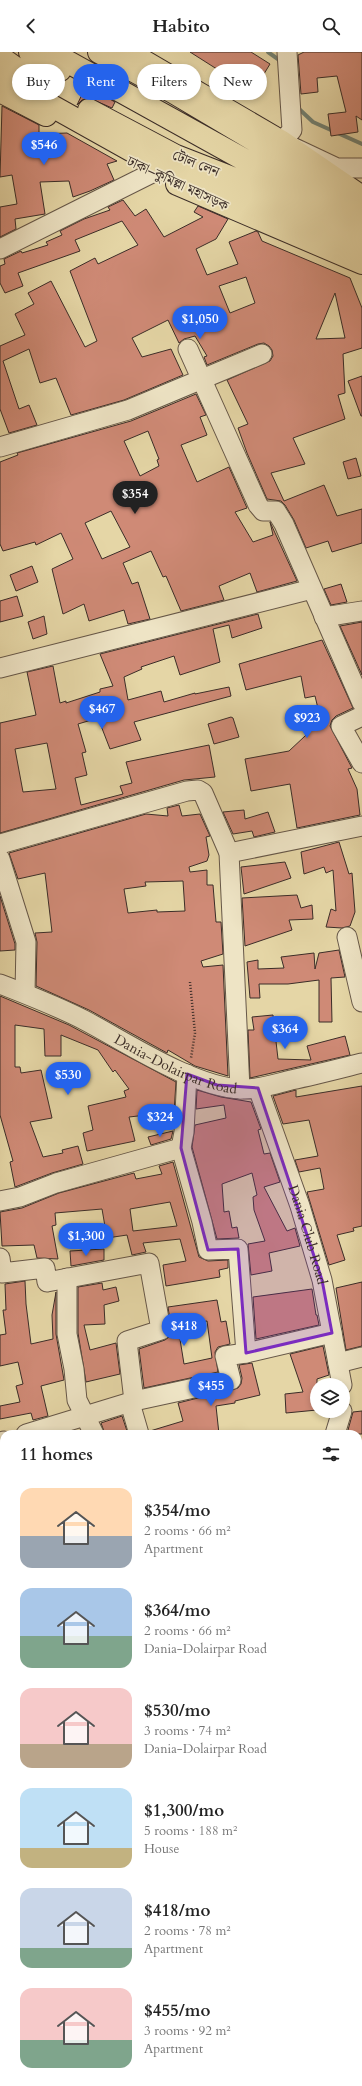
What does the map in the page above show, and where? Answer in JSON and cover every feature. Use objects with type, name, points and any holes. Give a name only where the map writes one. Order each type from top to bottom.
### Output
[{"type":"main road","points":[[30,52],[166,128],[324,212]]},
{"type":"main road","points":[[50,52],[361,218]]},
{"type":"main road","points":[[75,52],[166,102],[361,218]]},
{"type":"main road","points":[[99,52],[173,92],[361,218]]},
{"type":"main road","points":[[128,52],[282,142],[362,197]]},
{"type":"main road","points":[[0,57],[12,66]]},
{"type":"main road","points":[[0,61],[12,68]]},
{"type":"main road","name":"ঢাকা–কুমিল্লা মহাসড়ক","points":[[0,77],[161,167],[362,246]]},
{"type":"main road","name":"ঢাকা–কুমিল্লা মহাসড়ক","points":[[0,91],[152,173],[362,263]]},
{"type":"main road","name":"টোল লেন","points":[[65,98],[176,156],[324,212],[361,218]]},
{"type":"street","points":[[288,53],[292,130],[282,142],[337,168],[362,168]]},
{"type":"street","points":[[0,248],[152,173]]},
{"type":"street","points":[[188,349],[258,505],[263,511],[276,511],[284,524],[362,703]]},
{"type":"street","points":[[0,447],[128,410],[262,354]]},
{"type":"street","points":[[0,668],[312,589]]},
{"type":"street","points":[[324,617],[362,611]]},
{"type":"street","points":[[362,716],[340,726],[362,763]]},
{"type":"street","points":[[0,844],[198,790],[203,793],[229,853],[362,826]]},
{"type":"street","name":"Dania Club Road","points":[[229,853],[249,1089],[300,1206],[322,1280],[341,1378]]},
{"type":"street","points":[[0,859],[26,942],[25,993]]},
{"type":"street","points":[[347,937],[362,1002]]},
{"type":"street","name":"Dania-Dolairpar Road","points":[[0,984],[25,993],[83,1020],[118,1040],[188,1074],[217,1085],[249,1089],[362,1063]]},
{"type":"street","points":[[188,1074],[184,1132],[181,1148],[202,1222],[208,1250],[238,1249],[246,1354]]},
{"type":"street","points":[[0,1201],[20,1197],[56,1183],[181,1148]]},
{"type":"street","points":[[0,1258],[2,1273],[45,1268],[47,1282],[149,1263],[161,1330],[127,1341],[132,1402],[138,1430]]},
{"type":"street","points":[[67,1278],[67,1334],[74,1369],[76,1400],[92,1430]]},
{"type":"street","points":[[39,1430],[132,1402],[231,1380],[225,1356],[246,1354],[332,1333]]},
{"type":"street","points":[[338,1363],[362,1357]]},
{"type":"street","points":[[336,1430],[340,1418]]},
{"type":"path","points":[[188,1074],[195,1033],[190,982]]},
{"type":"highlighted area","points":[[187,1074],[217,1085],[258,1088],[322,1280],[332,1333],[246,1353],[238,1249],[208,1250],[181,1148]]},
{"type":"building","points":[[190,52],[251,52],[270,64],[267,69],[267,64],[209,64]]},
{"type":"building","points":[[304,52],[362,52],[362,120],[356,116],[358,132],[331,136],[328,114],[346,112],[337,76],[317,78],[318,92],[301,94],[298,55]]},
{"type":"building","points":[[94,100],[111,100],[115,102],[112,108]]},
{"type":"building","points":[[2,106],[39,125],[39,134],[67,133],[117,161],[107,164],[114,180],[73,197],[69,181],[40,182],[45,214],[15,219],[16,229],[0,237],[0,207],[17,204],[12,175],[0,177]]},
{"type":"building","points":[[123,200],[135,216],[146,209],[164,237],[203,217],[194,212],[198,206],[228,219],[216,239],[196,249],[207,275],[238,264],[229,242],[256,231],[258,232],[262,241],[350,278],[362,308],[362,348],[343,354],[345,393],[338,395],[345,419],[293,438],[305,464],[271,473],[284,501],[324,485],[337,516],[362,509],[362,543],[332,552],[328,541],[306,548],[294,520],[285,505],[281,501],[267,499],[238,428],[248,424],[227,380],[270,361],[273,356],[272,350],[264,343],[258,344],[207,365],[204,357],[207,356],[195,336],[184,339],[179,343],[168,320],[132,338],[142,357],[171,349],[183,375],[124,400],[71,415],[56,378],[40,383],[29,349],[3,361],[19,409],[29,405],[37,425],[9,433],[0,409],[0,346],[25,335],[15,314],[34,304],[28,293],[51,281],[85,347],[97,341],[70,271],[95,258],[98,264],[138,245],[122,221],[75,240],[80,251],[18,273],[23,286],[5,293],[0,283],[0,266],[5,264],[4,259],[21,251],[22,253],[48,245],[46,242],[62,235],[60,231],[84,219],[110,210],[108,207]],"holes":[[[246,277],[255,303],[230,313],[219,286]],[[335,293],[345,338],[316,339]]]},
{"type":"building","points":[[362,376],[362,416],[361,416],[348,381]]},
{"type":"building","points":[[196,394],[206,415],[200,417],[207,435],[181,445],[197,482],[229,467],[247,508],[235,512],[253,542],[273,535],[270,522],[297,581],[257,592],[250,573],[219,586],[224,600],[181,611],[166,576],[163,577],[151,551],[123,563],[132,584],[138,582],[150,619],[128,624],[124,610],[89,621],[84,604],[63,614],[52,569],[73,559],[61,533],[36,545],[35,542],[3,551],[0,544],[0,462],[18,455],[17,453],[131,421]],"holes":[[[148,431],[159,459],[157,460],[159,466],[140,476],[124,441]],[[111,511],[130,547],[102,559],[85,523]]]},
{"type":"building","points":[[356,458],[361,476],[348,479],[343,462]]},
{"type":"building","points":[[32,566],[38,582],[16,591],[10,575]]},
{"type":"building","points":[[341,584],[347,602],[331,605],[324,589]]},
{"type":"building","points":[[17,596],[23,616],[0,622],[0,601]]},
{"type":"building","points":[[258,614],[262,628],[232,638],[229,625],[213,629],[220,662],[180,675],[174,656],[141,667],[142,669],[124,677],[128,700],[161,691],[164,702],[195,693],[229,687],[231,696],[134,722],[141,740],[110,749],[98,718],[78,724],[86,752],[82,753],[87,775],[75,778],[81,805],[123,794],[120,786],[132,783],[126,762],[209,745],[215,777],[184,780],[0,833],[0,723],[36,715],[27,672],[53,666],[60,703],[66,701],[66,703],[100,692],[100,689],[113,686],[100,654]],"holes":[[[47,743],[56,789],[23,792],[15,749]]]},
{"type":"building","points":[[44,616],[47,634],[33,639],[28,622]]},
{"type":"building","points":[[362,622],[362,675],[340,626]]},
{"type":"building","points":[[322,640],[353,708],[336,716],[332,720],[330,726],[352,768],[348,769],[357,789],[360,815],[297,828],[290,784],[251,791],[245,759],[289,751],[321,721],[315,696],[305,698],[301,676],[246,690],[239,664]]},
{"type":"building","points":[[231,717],[233,718],[239,737],[214,744],[208,724]]},
{"type":"building","points":[[179,805],[182,816],[200,814],[210,836],[206,837],[209,855],[207,861],[189,867],[190,872],[207,870],[207,885],[213,885],[216,922],[221,922],[223,954],[201,961],[203,967],[223,965],[228,1076],[195,1066],[168,1050],[167,1053],[89,1010],[36,986],[37,942],[35,933],[52,932],[45,873],[18,879],[9,853],[146,814],[168,816],[167,808]],"holes":[[[183,881],[185,911],[157,912],[157,910],[128,913],[124,889],[146,886],[145,882]]]},
{"type":"building","points":[[244,810],[245,819],[268,812],[275,832],[254,837],[252,831],[233,834],[223,812]]},
{"type":"building","points":[[339,842],[349,874],[352,873],[355,912],[350,926],[342,928],[326,927],[331,909],[336,911],[333,870],[326,873],[324,867],[304,874],[301,852]]},
{"type":"building","points":[[285,862],[291,878],[244,894],[241,867]]},
{"type":"building","points":[[297,895],[301,908],[312,905],[313,919],[289,920],[292,930],[245,946],[242,898]]},
{"type":"building","points":[[0,896],[15,944],[15,950],[0,951]]},
{"type":"building","points":[[339,950],[345,977],[331,978],[332,1022],[319,1022],[319,980],[288,984],[259,984],[260,998],[250,998],[247,962],[258,960],[258,969],[284,968],[281,957],[314,953],[315,969],[319,953]]},
{"type":"building","points":[[0,996],[69,1025],[176,1082],[174,1112],[129,1117],[135,1141],[87,1151],[83,1133],[93,1130],[88,1106],[126,1097],[124,1091],[129,1089],[115,1070],[113,1072],[98,1050],[61,1035],[61,1056],[45,1056],[44,1029],[15,1025],[15,1067],[20,1067],[21,1073],[41,1070],[52,1118],[30,1122],[43,1157],[63,1153],[62,1150],[78,1146],[83,1164],[52,1173],[15,1187],[10,1162],[13,1161],[0,1115]]},
{"type":"building","points":[[273,1015],[278,1059],[311,1060],[307,1046],[345,1036],[350,1055],[250,1078],[248,1030],[254,1030],[252,1017]]},
{"type":"building","points":[[362,1086],[362,1226],[353,1228],[354,1231],[337,1235],[345,1260],[329,1265],[307,1192],[324,1189],[320,1168],[299,1172],[295,1160],[318,1156],[309,1120],[283,1124],[273,1096],[296,1090],[296,1097]]},
{"type":"building","points":[[197,1090],[221,1097],[251,1102],[261,1129],[258,1130],[264,1154],[270,1153],[280,1182],[264,1187],[287,1231],[295,1228],[300,1246],[269,1253],[272,1271],[251,1275],[248,1244],[265,1241],[254,1210],[253,1197],[257,1195],[252,1173],[222,1184],[224,1212],[229,1211],[232,1228],[237,1227],[239,1238],[217,1239],[192,1147],[195,1125],[226,1118],[224,1105],[196,1109]]},
{"type":"building","points":[[173,1131],[171,1139],[151,1145],[148,1137]]},
{"type":"building","points":[[173,1162],[199,1257],[208,1261],[228,1260],[228,1268],[219,1270],[220,1277],[166,1286],[163,1265],[186,1261],[180,1239],[143,1243],[146,1252],[132,1255],[127,1235],[107,1238],[102,1209],[55,1213],[56,1225],[52,1226],[58,1259],[37,1258],[34,1245],[2,1246],[0,1212],[22,1208],[59,1193],[134,1173],[136,1179],[162,1174],[159,1166]],"holes":[[[170,1202],[177,1226],[133,1231],[130,1209]]]},
{"type":"building","points":[[104,1249],[104,1260],[71,1266],[70,1251]]},
{"type":"building","points":[[25,1281],[31,1344],[53,1339],[52,1315],[56,1292],[56,1334],[64,1380],[41,1386],[48,1416],[33,1420],[31,1413],[0,1419],[0,1406],[20,1402],[16,1386],[23,1384],[18,1362],[0,1366],[0,1335],[6,1334],[3,1310],[6,1310],[5,1284]]},
{"type":"building","points":[[362,1282],[362,1346],[346,1350],[336,1288]]},
{"type":"building","points":[[102,1283],[103,1290],[116,1287],[119,1301],[104,1305],[105,1324],[84,1325],[90,1350],[116,1343],[120,1374],[86,1382],[78,1333],[78,1287]]},
{"type":"building","points":[[312,1289],[319,1325],[256,1339],[253,1297]]},
{"type":"building","points":[[217,1300],[221,1322],[226,1321],[230,1344],[218,1347],[215,1352],[218,1372],[144,1388],[139,1349],[165,1340],[169,1337],[172,1329],[178,1327],[184,1364],[212,1358],[207,1321],[183,1325],[182,1319],[170,1320],[168,1307]]},
{"type":"building","points":[[323,1346],[329,1375],[320,1378],[310,1378],[310,1411],[286,1413],[285,1394],[303,1392],[290,1354]]},
{"type":"building","points":[[252,1363],[260,1395],[235,1401],[235,1403],[216,1406],[219,1430],[153,1430],[183,1421],[178,1403],[238,1388],[241,1384],[242,1378],[239,1365]]},
{"type":"building","points":[[362,1411],[362,1430],[348,1430],[353,1412]]},
{"type":"building","points":[[122,1416],[127,1430],[104,1430],[101,1423]]},
{"type":"waterway","points":[[268,52],[282,62]]},
{"type":"waterway","points":[[297,107],[313,122],[362,144]]}]
